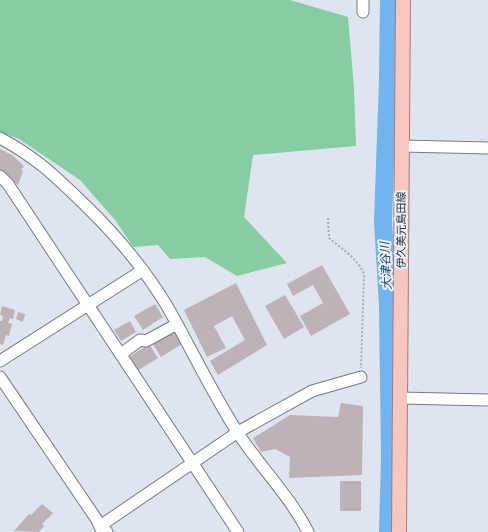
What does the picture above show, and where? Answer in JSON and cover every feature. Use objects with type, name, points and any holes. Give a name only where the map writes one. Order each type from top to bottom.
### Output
[{"type":"main road","name":"伊久美元島田線","points":[[399,532],[403,0]]},
{"type":"street","points":[[363,0],[363,12]]},
{"type":"street","points":[[0,138],[38,161],[119,238],[143,270],[177,324],[238,432],[294,508],[308,532]]},
{"type":"street","points":[[402,146],[488,148]]},
{"type":"street","points":[[0,176],[8,184],[238,532]]},
{"type":"street","points":[[0,361],[143,270]]},
{"type":"street","points":[[121,354],[140,340],[146,341],[177,324]]},
{"type":"street","points":[[0,377],[103,530],[193,463],[238,432],[312,392],[361,377]]},
{"type":"street","points":[[400,398],[488,400]]},
{"type":"path","points":[[328,218],[329,238],[355,260],[361,267],[364,274],[361,377]]},
{"type":"green space","points":[[0,0],[290,0],[348,17],[354,88],[356,146],[253,155],[244,217],[287,263],[237,276],[205,257],[170,259],[158,245],[133,247],[116,221],[80,180],[19,139],[0,132]]},
{"type":"building","points":[[0,149],[12,155],[24,166],[21,170],[23,171],[18,185],[0,171]]},
{"type":"building","points":[[322,265],[350,314],[311,336],[300,316],[323,303],[313,285],[293,296],[287,284]]},
{"type":"building","points":[[236,283],[267,345],[218,375],[210,361],[245,340],[232,316],[214,326],[226,348],[207,357],[184,310]]},
{"type":"building","points":[[285,295],[304,327],[284,339],[265,306]]},
{"type":"building","points":[[155,304],[163,317],[143,330],[134,316]]},
{"type":"building","points":[[2,306],[15,310],[13,319],[10,318],[8,323],[12,324],[9,336],[6,335],[3,345],[0,344],[0,321],[2,321],[3,316],[0,315]]},
{"type":"building","points":[[18,312],[25,314],[23,322],[16,319]]},
{"type":"building","points":[[130,321],[136,332],[121,341],[114,330]]},
{"type":"building","points":[[173,330],[182,344],[161,357],[152,343]]},
{"type":"building","points":[[149,344],[158,358],[137,371],[129,357]]},
{"type":"building","points":[[341,403],[363,406],[362,475],[289,478],[290,457],[275,449],[261,452],[253,438],[290,415],[338,417]]},
{"type":"building","points":[[340,481],[361,481],[361,511],[340,511]]},
{"type":"building","points":[[42,504],[53,513],[42,524],[44,526],[39,532],[14,531],[29,514],[31,515]]},
{"type":"waterway","name":"大津谷川","points":[[388,532],[390,457],[388,306],[383,221],[389,0]]}]
